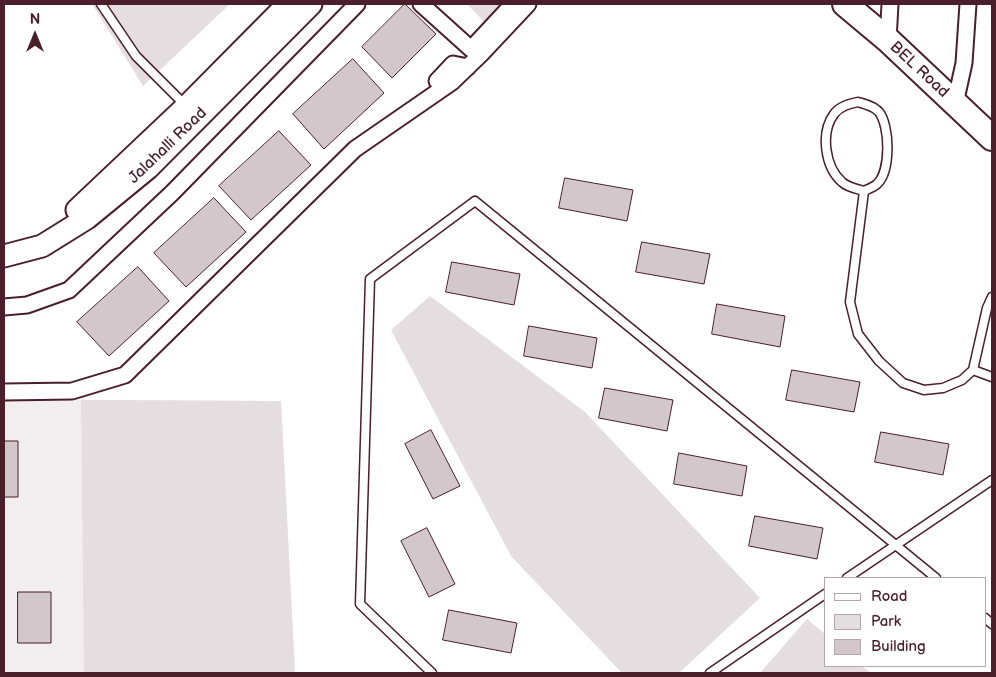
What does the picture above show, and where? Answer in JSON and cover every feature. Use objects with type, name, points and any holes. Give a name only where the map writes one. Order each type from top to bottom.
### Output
[{"type":"main road","name":"Jalahalli Road","points":[[4,248],[35,238],[75,212],[186,106],[288,4]]},
{"type":"main road","name":"Jalahalli Road","points":[[4,256],[42,246],[88,218],[148,168],[311,4]]},
{"type":"main road","name":"BEL Road","points":[[845,4],[888,40],[992,138]]},
{"type":"street","points":[[4,307],[27,306],[69,290],[172,193],[357,4]]},
{"type":"street","points":[[421,4],[476,52]]},
{"type":"street","points":[[4,392],[72,392],[125,375],[355,149],[452,82],[468,67],[476,52],[513,4]]},
{"type":"street","points":[[476,52],[528,4]]},
{"type":"street","points":[[888,40],[890,4]]},
{"type":"street","points":[[955,104],[964,63],[968,4]]},
{"type":"street","points":[[437,81],[453,64],[468,67]]},
{"type":"lane","points":[[102,4],[136,56],[186,106]]},
{"type":"lane","points":[[858,102],[868,104],[878,111],[884,123],[887,139],[888,156],[882,177],[877,184],[864,191],[843,184],[830,169],[826,154],[828,130],[834,115],[844,106],[858,102]]},
{"type":"lane","points":[[864,191],[850,302],[858,334],[879,361],[903,383],[924,390],[943,388],[962,380],[973,370],[987,308],[992,297]]},
{"type":"lane","points":[[432,673],[360,604],[370,279],[475,201],[935,577]]},
{"type":"lane","points":[[973,370],[992,377]]},
{"type":"lane","points":[[848,577],[992,480]]},
{"type":"lane","points":[[710,673],[824,595]]},
{"type":"shaded area","points":[[4,399],[281,401],[295,673],[4,673]]},
{"type":"green space","points":[[92,4],[230,4],[143,86]]},
{"type":"green space","points":[[467,4],[508,4],[488,26]]},
{"type":"green space","points":[[430,296],[585,412],[760,598],[679,673],[622,673],[511,556],[391,330]]},
{"type":"green space","points":[[81,400],[281,401],[295,673],[84,673]]},
{"type":"green space","points":[[807,619],[824,633],[824,667],[863,667],[871,673],[760,673]]},
{"type":"building","points":[[405,4],[436,34],[392,78],[362,47]]},
{"type":"building","points":[[353,59],[384,93],[324,149],[293,114]]},
{"type":"building","points":[[279,131],[311,165],[251,220],[219,186]]},
{"type":"building","points":[[565,178],[633,190],[627,221],[559,208]]},
{"type":"building","points":[[214,198],[246,232],[186,287],[154,253]]},
{"type":"building","points":[[642,242],[710,254],[704,284],[636,272]]},
{"type":"building","points":[[452,262],[520,274],[514,305],[446,292]]},
{"type":"building","points":[[138,267],[169,301],[109,356],[77,322]]},
{"type":"building","points":[[717,304],[785,316],[780,347],[712,334]]},
{"type":"building","points":[[529,326],[597,338],[592,368],[524,356]]},
{"type":"building","points":[[792,370],[860,382],[854,412],[786,400]]},
{"type":"building","points":[[605,388],[673,400],[667,431],[599,418]]},
{"type":"building","points":[[431,430],[460,486],[433,499],[405,444]]},
{"type":"building","points":[[881,432],[949,444],[943,475],[875,462]]},
{"type":"building","points":[[4,441],[18,441],[18,497],[4,497]]},
{"type":"building","points":[[679,453],[747,466],[742,496],[674,484]]},
{"type":"building","points":[[755,516],[823,528],[817,559],[749,546]]},
{"type":"building","points":[[427,528],[455,584],[429,597],[401,541]]},
{"type":"building","points":[[18,592],[51,592],[51,643],[18,643]]},
{"type":"building","points":[[449,610],[517,623],[511,653],[443,640]]}]
